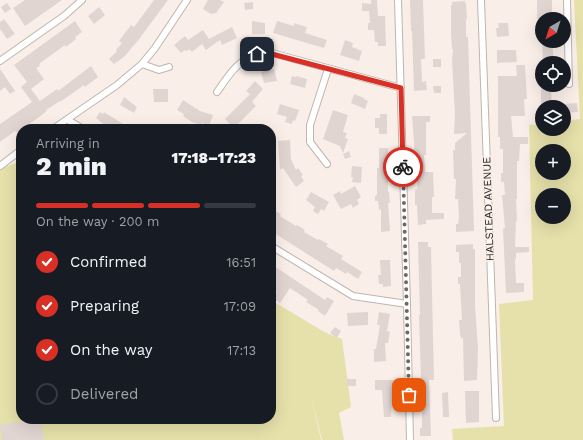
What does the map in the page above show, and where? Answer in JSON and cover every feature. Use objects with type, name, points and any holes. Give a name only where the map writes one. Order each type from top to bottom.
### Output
[{"type":"street","points":[[0,61],[64,16],[82,0]]},
{"type":"street","points":[[61,124],[117,85],[142,64],[156,48],[186,0]]},
{"type":"street","points":[[398,0],[410,440]]},
{"type":"street","name":"HALSTEAD AVENUE","points":[[481,0],[496,418]]},
{"type":"street","points":[[566,0],[568,56]]},
{"type":"street","points":[[217,92],[230,73],[245,59],[257,54],[272,54],[401,88]]},
{"type":"street","points":[[142,64],[159,70],[169,67]]},
{"type":"street","points":[[327,164],[310,142],[310,125],[328,69]]},
{"type":"street","points":[[68,120],[75,124]]},
{"type":"street","points":[[0,166],[16,154]]},
{"type":"street","points":[[276,249],[353,296],[407,304]]},
{"type":"shaded area","points":[[574,0],[583,0],[583,440],[453,440],[452,429],[504,426],[499,304],[533,300],[529,125],[535,125],[535,136],[571,136],[571,120],[580,119]]},
{"type":"shaded area","points":[[16,163],[16,424],[276,424],[276,303],[326,333],[342,339],[351,407],[339,413],[344,440],[322,440],[311,396],[321,440],[0,440],[0,169]]},
{"type":"building","points":[[25,0],[62,0],[25,26],[13,8]]},
{"type":"building","points":[[154,0],[168,0],[124,57],[114,64],[109,59],[122,43],[119,41],[131,25],[134,27]]},
{"type":"building","points":[[208,0],[220,0],[224,2],[216,13],[211,14],[203,9]]},
{"type":"building","points":[[371,0],[377,0],[378,16],[385,16],[386,46],[378,46],[378,42],[375,42],[374,30],[368,30],[368,23],[370,23],[369,11],[362,11],[362,3],[371,4]]},
{"type":"building","points":[[410,0],[423,0],[425,59],[421,59],[422,82],[426,81],[427,90],[414,91]]},
{"type":"building","points":[[537,0],[552,0],[552,12],[537,12]]},
{"type":"building","points":[[465,1],[467,19],[466,37],[468,37],[474,231],[456,232],[456,224],[458,224],[459,217],[458,199],[455,199],[456,179],[454,179],[453,150],[455,150],[455,143],[467,133],[454,134],[455,115],[451,5],[452,2]]},
{"type":"building","points":[[253,2],[253,9],[245,10],[244,3]]},
{"type":"building","points":[[7,3],[11,9],[5,13],[1,7]]},
{"type":"building","points":[[99,7],[105,15],[94,24],[88,16]]},
{"type":"building","points":[[4,19],[15,34],[7,39],[0,29],[0,22]]},
{"type":"building","points":[[75,21],[82,32],[66,47],[65,45],[39,64],[40,66],[36,68],[44,79],[31,89],[40,101],[57,89],[58,91],[91,66],[98,77],[85,87],[84,85],[46,110],[47,111],[29,124],[16,124],[16,132],[15,131],[0,142],[0,124],[32,102],[21,87],[27,82],[14,65]]},
{"type":"building","points":[[252,21],[265,23],[265,34],[252,34]]},
{"type":"building","points":[[277,21],[294,26],[294,23],[307,27],[305,33],[327,40],[324,48],[273,33]]},
{"type":"building","points":[[498,23],[508,23],[509,36],[497,37],[496,28],[499,28]]},
{"type":"building","points":[[232,27],[237,38],[222,45],[220,40],[206,50],[202,44],[192,52],[189,49],[181,53],[174,45],[185,36],[188,40],[203,30],[209,39]]},
{"type":"building","points":[[345,40],[353,43],[352,47],[362,51],[359,61],[340,55]]},
{"type":"building","points":[[542,48],[553,48],[553,56],[543,56]]},
{"type":"building","points":[[497,50],[516,50],[517,62],[497,63]]},
{"type":"building","points":[[433,59],[441,59],[441,67],[433,67]]},
{"type":"building","points":[[516,65],[525,65],[527,99],[524,99],[525,116],[511,116],[513,137],[528,137],[528,144],[520,144],[519,161],[517,161],[517,221],[515,247],[529,247],[529,252],[516,253],[515,259],[516,283],[524,283],[524,292],[506,293],[503,229],[505,228],[502,195],[505,195],[504,182],[501,182],[501,173],[503,173],[503,149],[500,149],[500,137],[498,137],[498,76],[517,76]]},
{"type":"building","points":[[0,69],[15,91],[10,94],[5,87],[0,91]]},
{"type":"building","points":[[274,69],[277,81],[264,83],[261,72]]},
{"type":"building","points":[[292,76],[307,79],[305,88],[290,84]]},
{"type":"building","points":[[255,81],[263,89],[252,102],[256,106],[238,124],[230,124],[225,119],[250,94],[246,91]]},
{"type":"building","points":[[433,86],[441,86],[441,93],[434,93]]},
{"type":"building","points":[[153,89],[168,89],[168,102],[154,102]]},
{"type":"building","points":[[541,92],[551,92],[552,100],[541,100]]},
{"type":"building","points":[[354,94],[368,101],[365,109],[351,103]]},
{"type":"building","points":[[124,97],[137,107],[134,113],[120,105]]},
{"type":"building","points":[[183,100],[200,111],[213,115],[210,124],[198,124],[183,116],[184,114],[177,110]]},
{"type":"building","points":[[571,103],[577,103],[578,112],[571,112]]},
{"type":"building","points":[[280,104],[299,110],[295,121],[293,120],[292,124],[285,122],[287,117],[277,114]]},
{"type":"building","points":[[333,110],[348,115],[343,132],[347,133],[345,138],[348,139],[343,153],[340,146],[323,139]]},
{"type":"building","points":[[100,112],[103,114],[104,112],[123,124],[104,124],[96,118]]},
{"type":"building","points":[[380,114],[387,114],[387,134],[379,134],[379,128],[375,128],[375,118],[380,118]]},
{"type":"building","points":[[412,116],[430,116],[430,122],[426,122],[426,155],[424,155],[425,172],[433,172],[434,197],[432,197],[432,213],[444,213],[444,219],[426,220],[426,224],[418,225],[417,205],[415,205],[415,189],[417,189],[418,169],[416,169]]},
{"type":"building","points":[[290,140],[291,159],[296,170],[298,168],[303,175],[301,176],[304,181],[296,187],[283,168],[280,170],[278,141]]},
{"type":"building","points":[[379,148],[388,148],[388,192],[390,203],[388,203],[390,231],[381,232],[381,209],[379,210],[378,201],[375,201],[375,196],[377,195]]},
{"type":"building","points":[[349,151],[351,157],[345,159],[343,154]]},
{"type":"building","points":[[352,166],[362,167],[361,183],[352,182]]},
{"type":"building","points":[[355,186],[361,197],[357,200],[359,204],[353,208],[351,204],[341,209],[333,195],[340,191],[341,194]]},
{"type":"building","points":[[311,192],[329,202],[324,211],[321,209],[318,214],[313,211],[315,207],[306,200]]},
{"type":"building","points":[[276,211],[281,214],[280,216],[305,230],[304,232],[328,244],[326,246],[343,256],[341,259],[362,272],[358,279],[347,272],[346,274],[336,268],[334,271],[276,234]]},
{"type":"building","points":[[418,242],[428,242],[428,247],[431,247],[434,380],[429,380],[431,436],[420,436],[420,428],[422,428],[422,413]]},
{"type":"building","points":[[473,244],[473,249],[475,249],[475,305],[478,348],[477,380],[464,381],[463,338],[461,338],[460,334],[459,320],[462,320],[460,284],[458,284],[458,277],[461,277],[461,263],[459,263],[459,252],[456,252],[456,245]]},
{"type":"building","points":[[380,260],[390,260],[391,286],[383,287],[383,284],[379,284],[378,275],[381,275]]},
{"type":"building","points":[[276,267],[325,300],[327,297],[334,301],[325,316],[318,311],[319,310],[306,302],[308,300],[290,288],[280,303],[276,300]]},
{"type":"building","points":[[368,312],[368,325],[348,326],[347,313]]},
{"type":"building","points":[[379,312],[390,314],[387,331],[390,332],[388,343],[385,343],[386,361],[374,362],[374,349],[376,349],[380,325],[377,325]]},
{"type":"building","points":[[335,327],[341,331],[337,338],[330,333]]},
{"type":"building","points":[[347,379],[356,379],[356,386],[347,386]]},
{"type":"building","points":[[375,380],[393,380],[391,417],[384,417],[382,390],[375,390]]},
{"type":"building","points":[[465,391],[479,391],[479,422],[466,423]]},
{"type":"building","points":[[448,392],[449,417],[443,417],[442,393]]},
{"type":"building","points":[[16,423],[16,424],[41,424],[44,440],[2,440],[0,425]]},
{"type":"way so far","points":[[403,167],[409,395]]},
{"type":"route","points":[[257,54],[272,54],[401,88],[403,167]]}]
